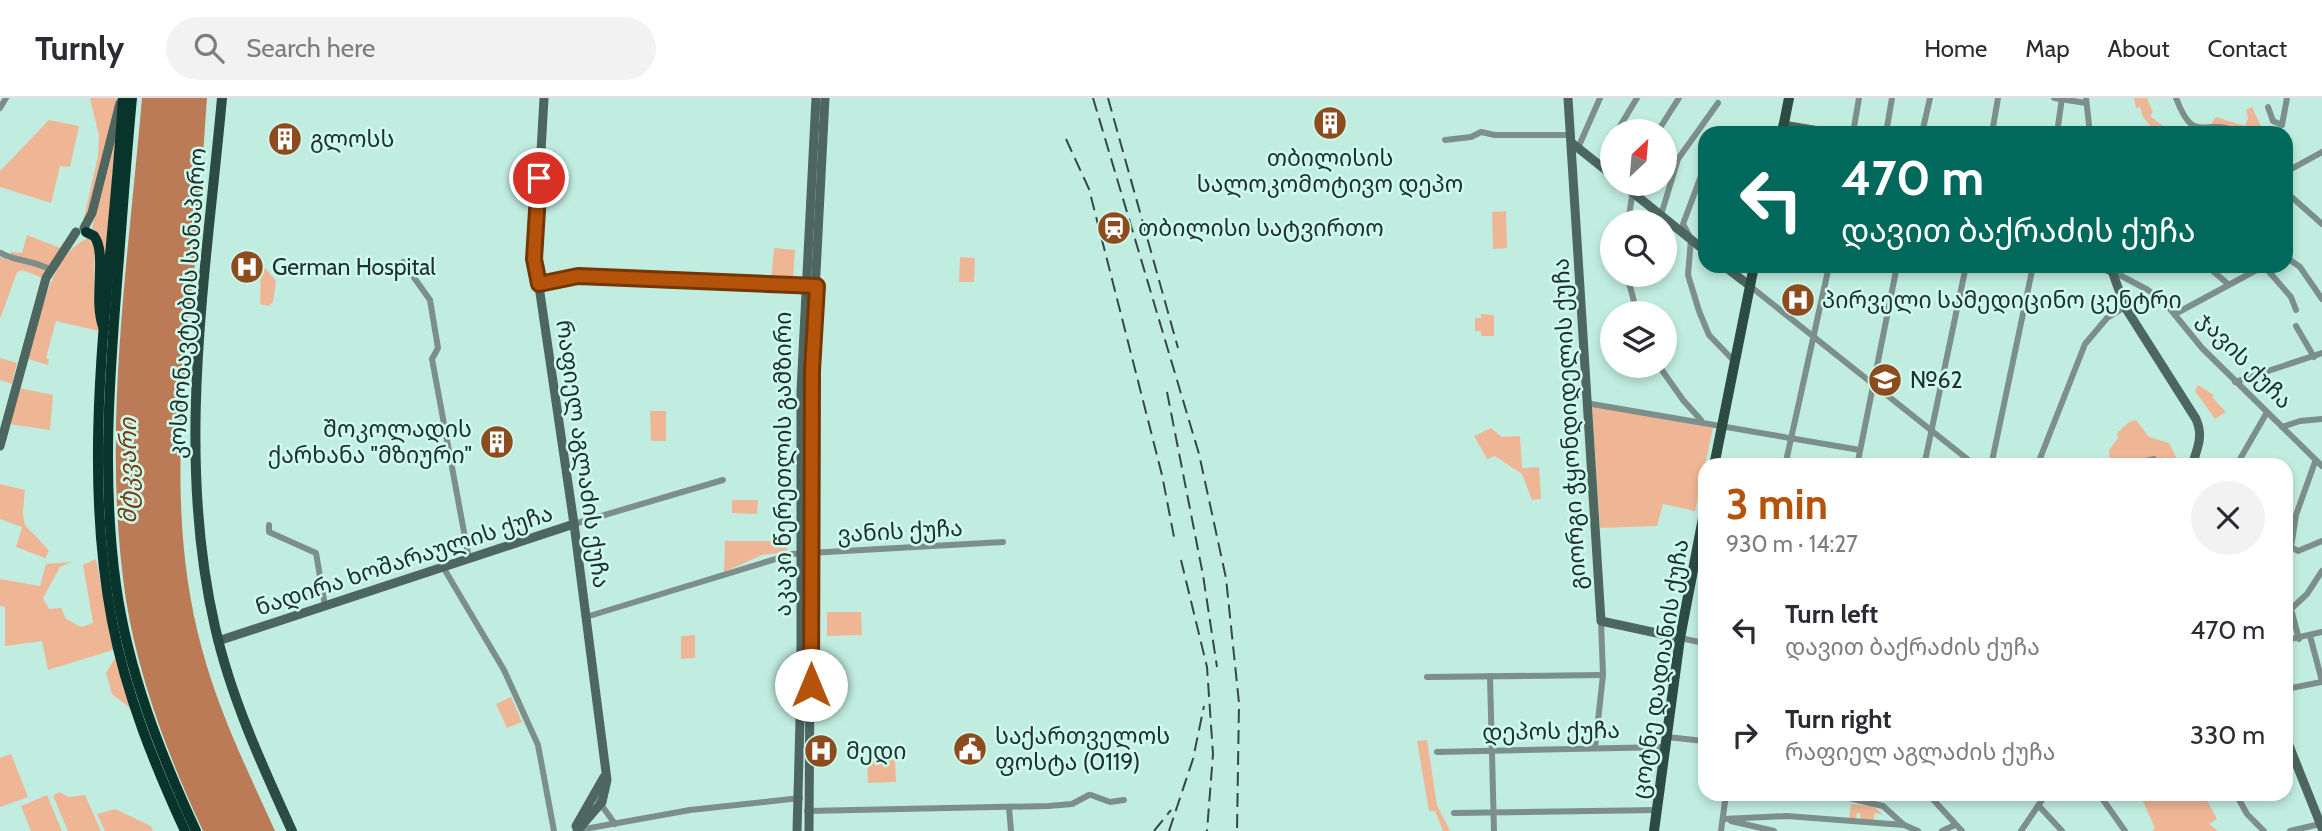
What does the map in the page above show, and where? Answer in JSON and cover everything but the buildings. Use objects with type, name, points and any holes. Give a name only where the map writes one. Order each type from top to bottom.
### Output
[{"type":"highway","points":[[123,98],[98,444],[100,515],[112,619],[140,724],[185,831]]},
{"type":"highway","points":[[132,98],[108,418],[113,554],[121,613],[148,717],[196,831]]},
{"type":"highway","points":[[82,232],[93,234],[99,243],[99,317],[105,332]]},
{"type":"main road","name":"კოსმონავტების სანაპირო","points":[[222,98],[198,369],[194,458],[200,547],[218,641],[247,728],[292,831]]},
{"type":"main road","points":[[1784,126],[1789,98]]},
{"type":"main road","points":[[1716,458],[1753,273]]},
{"type":"main road","name":"ცოტნე დადიანის ქუჩა","points":[[1654,831],[1680,638],[1698,544]]},
{"type":"street","points":[[0,108],[6,98]]},
{"type":"street","points":[[0,446],[46,278],[82,232],[92,213],[123,98]]},
{"type":"street","name":"რაფიელ აგლაძის ქუჩა","points":[[544,98],[534,259],[574,524],[606,772],[599,799],[576,831]]},
{"type":"street","name":"აკაკი წერეთლის გამზირი","points":[[796,831],[801,673],[799,553],[804,286],[816,98]]},
{"type":"street","name":"აკაკი წერეთლის გამზირი","points":[[809,831],[812,350],[825,98]]},
{"type":"street","name":"გიორგი ჭყონდიდელის ქუჩა","points":[[1569,98],[1574,142],[1586,403],[1601,621],[1603,675],[1595,748]]},
{"type":"street","points":[[1574,142],[1600,98]]},
{"type":"street","points":[[1624,119],[1637,98]]},
{"type":"street","points":[[1666,119],[1679,98]]},
{"type":"street","points":[[1854,126],[1859,98]]},
{"type":"street","points":[[1887,126],[1892,98]]},
{"type":"street","points":[[1924,126],[1930,98]]},
{"type":"street","points":[[1993,126],[1998,98]]},
{"type":"street","points":[[2176,98],[2186,121],[2192,126]]},
{"type":"street","points":[[2268,107],[2273,121],[2282,125],[2287,98]]},
{"type":"street","points":[[2057,126],[2059,99],[2086,101],[2089,126]]},
{"type":"street","points":[[1702,126],[1718,103]]},
{"type":"street","points":[[1663,210],[1678,159],[1698,131]]},
{"type":"street","points":[[1444,140],[1471,137],[1481,132],[1574,142],[1600,166]]},
{"type":"street","points":[[2293,168],[2322,152]]},
{"type":"street","points":[[1698,184],[1683,224],[1691,239],[1688,277],[1709,335],[1735,362]]},
{"type":"street","points":[[1641,196],[1656,210]]},
{"type":"street","points":[[2293,198],[2322,224]]},
{"type":"street","points":[[1677,228],[1698,245]]},
{"type":"street","points":[[1,253],[8,258],[33,261],[51,271]]},
{"type":"street","points":[[403,262],[430,300],[438,348],[432,359],[469,559]]},
{"type":"street","points":[[2293,262],[2300,267],[2322,299]]},
{"type":"street","points":[[1733,273],[1966,458]]},
{"type":"street","points":[[1786,458],[1828,273]]},
{"type":"street","points":[[1858,458],[1896,273]]},
{"type":"street","points":[[1926,458],[1965,273]]},
{"type":"street","points":[[1993,458],[2032,273]]},
{"type":"street","points":[[2113,273],[2125,307],[2200,428],[2200,446],[2195,458]]},
{"type":"street","name":"ჯავის ქუჩა","points":[[2116,273],[2148,290],[2175,314],[2202,348],[2266,414],[2322,466]]},
{"type":"street","points":[[2215,273],[2228,284]]},
{"type":"street","points":[[2175,314],[2249,273]]},
{"type":"street","points":[[2267,273],[2285,288],[2296,310]]},
{"type":"street","points":[[539,284],[578,276],[817,286]]},
{"type":"street","points":[[2040,458],[2085,344],[2106,318],[2125,307]]},
{"type":"street","points":[[2296,326],[2314,357]]},
{"type":"street","points":[[2235,382],[2272,367],[2322,353]]},
{"type":"street","points":[[1667,378],[1703,421]]},
{"type":"street","points":[[1586,403],[1860,450]]},
{"type":"street","points":[[2241,458],[2266,414]]},
{"type":"street","points":[[2282,427],[2288,423],[2322,419]]},
{"type":"street","points":[[2293,534],[2296,515],[2315,462]]},
{"type":"street","name":"ნადირა ხოშარაულის ქუჩა","points":[[218,641],[574,524],[723,480]]},
{"type":"street","points":[[269,525],[269,532],[316,553],[325,606]]},
{"type":"street","points":[[2293,548],[2305,550],[2322,541]]},
{"type":"street","name":"ვანის ქუჩა","points":[[586,617],[764,560],[799,553],[1003,542]]},
{"type":"street","points":[[443,567],[505,670],[538,745],[554,831]]},
{"type":"street","points":[[2293,607],[2307,594],[2322,571]]},
{"type":"street","points":[[2293,616],[2299,639]]},
{"type":"street","points":[[1601,621],[1698,642]]},
{"type":"street","points":[[2293,639],[2322,632]]},
{"type":"street","points":[[2293,687],[2322,681],[2310,636]]},
{"type":"street","points":[[1427,677],[1603,675]]},
{"type":"street","points":[[1490,676],[1494,831]]},
{"type":"street","name":"დეპოს ქუჩა","points":[[1437,752],[1595,748],[1698,741]]},
{"type":"street","points":[[2290,831],[2321,826],[2293,756]]},
{"type":"street","points":[[797,811],[1009,808],[1072,804],[1090,795],[1110,802],[1124,800]]},
{"type":"street","points":[[576,831],[690,810],[809,798]]},
{"type":"street","points":[[599,799],[615,824]]},
{"type":"street","points":[[1721,831],[1725,801]]},
{"type":"street","points":[[1862,801],[1883,806],[1904,825]]},
{"type":"street","points":[[1934,801],[1962,831]]},
{"type":"street","points":[[2021,831],[2042,801]]},
{"type":"street","points":[[2104,801],[2125,831]]},
{"type":"street","points":[[2240,801],[2247,814],[2264,831]]},
{"type":"street","points":[[2039,806],[2062,831]]},
{"type":"street","points":[[592,808],[615,824]]},
{"type":"street","points":[[1009,808],[1011,831]]},
{"type":"street","points":[[1454,813],[1658,810]]},
{"type":"street","points":[[1723,819],[1787,816],[1904,825],[1918,831]]},
{"type":"street","points":[[1762,818],[1762,830]]},
{"type":"street","points":[[1723,819],[1774,831]]},
{"type":"street","points":[[1942,831],[1955,825]]},
{"type":"shaded area","points":[[90,98],[120,98],[91,212],[83,222],[98,156],[99,136]]},
{"type":"shaded area","points":[[2134,98],[2147,98],[2153,112],[2150,116],[2163,126],[2151,126],[2143,117],[2140,107],[2136,108]]},
{"type":"shaded area","points":[[2252,107],[2261,126],[2245,126],[2248,118],[2246,110]]},
{"type":"shaded area","points":[[2216,117],[2245,126],[2210,125]]},
{"type":"shaded area","points":[[49,120],[79,126],[70,167],[60,166],[51,203],[0,187],[0,171]]},
{"type":"shaded area","points":[[117,120],[101,313],[103,244],[92,228]]},
{"type":"shaded area","points":[[1506,211],[1507,248],[1493,249],[1492,212]]},
{"type":"shaded area","points":[[27,235],[63,249],[43,278],[22,270],[17,272],[0,319],[0,257],[10,261],[11,252],[22,253]]},
{"type":"shaded area","points":[[88,238],[95,245],[94,291],[99,331],[56,321],[46,358],[49,359],[48,365],[28,359],[55,274],[75,247]]},
{"type":"shaded area","points":[[774,248],[795,250],[793,281],[771,280]]},
{"type":"shaded area","points":[[960,257],[975,258],[974,282],[959,282]]},
{"type":"shaded area","points":[[261,263],[276,281],[273,302],[268,306],[260,304]]},
{"type":"shaded area","points":[[1481,314],[1494,315],[1494,336],[1481,336],[1481,331],[1475,331],[1475,318],[1481,318]]},
{"type":"shaded area","points":[[0,358],[17,363],[12,384],[0,380]]},
{"type":"shaded area","points":[[2198,385],[2214,395],[2212,397],[2226,412],[2215,419],[2195,391]]},
{"type":"shaded area","points":[[19,388],[53,395],[50,430],[9,424]]},
{"type":"shaded area","points":[[1595,406],[1713,428],[1706,458],[1698,458],[1698,497],[1695,511],[1663,504],[1657,526],[1600,528],[1592,408]]},
{"type":"shaded area","points":[[650,411],[666,411],[666,441],[651,441]]},
{"type":"shaded area","points":[[2136,420],[2149,437],[2169,443],[2176,458],[2110,458],[2109,450],[2118,438],[2117,433],[2129,422]]},
{"type":"shaded area","points":[[1491,428],[1502,437],[1520,436],[1522,468],[1539,467],[1541,499],[1532,500],[1522,474],[1495,456],[1487,459],[1474,436]]},
{"type":"shaded area","points":[[0,484],[25,490],[24,520],[29,530],[49,551],[45,558],[16,547],[22,527],[0,519]]},
{"type":"shaded area","points":[[732,500],[758,500],[757,514],[732,513]]},
{"type":"shaded area","points":[[725,541],[788,541],[787,552],[762,555],[724,572]]},
{"type":"shaded area","points":[[96,559],[113,650],[48,670],[42,641],[5,646],[5,607],[0,606],[0,579],[40,586],[46,564],[72,562],[60,567],[43,598],[49,609],[61,608],[66,619],[81,627],[93,623],[83,565]]},
{"type":"shaded area","points":[[827,612],[861,612],[862,635],[827,636]]},
{"type":"shaded area","points":[[695,635],[695,658],[681,659],[681,636]]},
{"type":"shaded area","points":[[116,656],[130,708],[112,694],[106,673]]},
{"type":"shaded area","points":[[511,697],[522,722],[507,728],[496,704]]},
{"type":"shaded area","points":[[1427,740],[1437,805],[1450,831],[1443,831],[1435,811],[1429,811],[1417,741]]},
{"type":"shaded area","points":[[11,754],[28,797],[0,807],[0,758]]},
{"type":"shaded area","points":[[895,759],[896,782],[868,783],[867,760]]},
{"type":"shaded area","points":[[59,792],[69,797],[85,795],[101,831],[68,831],[53,796]]},
{"type":"shaded area","points":[[47,795],[62,831],[31,831],[21,806]]},
{"type":"shaded area","points":[[2143,801],[2207,801],[2217,819],[2209,824],[2218,831],[2152,831],[2155,828]]},
{"type":"shaded area","points":[[1851,804],[1873,806],[1883,815],[1875,813],[1873,821],[1861,820],[1860,813],[1857,813],[1856,819],[1849,819]]},
{"type":"shaded area","points":[[115,809],[151,826],[153,831],[105,831],[97,814]]},
{"type":"water","name":"მტკვარი","points":[[142,98],[207,98],[183,401],[181,501],[184,550],[191,600],[209,673],[235,742],[275,831],[203,831],[178,775],[147,689],[126,600],[119,538],[116,412],[124,286]]},
{"type":"railway","points":[[1093,98],[1199,454],[1226,578],[1239,703],[1237,831]]},
{"type":"railway","points":[[1108,98],[1178,348]]},
{"type":"railway","points":[[1066,139],[1089,189],[1162,475],[1174,537]]},
{"type":"railway","points":[[1167,392],[1203,575],[1217,667]]},
{"type":"railway","points":[[1181,560],[1207,667],[1213,754],[1207,831]]},
{"type":"railway","points":[[1169,831],[1193,759],[1204,706]]},
{"type":"railway","points":[[1154,831],[1171,810]]},
{"type":"place","name":"თბილისის სალოკომოტივო დეპო","points":[[1330,123]]},
{"type":"place","name":"გლოსს","points":[[285,139]]},
{"type":"place","name":"თბილისი სატვირთო","points":[[1114,228]]},
{"type":"place","name":"German Hospital","points":[[247,267]]},
{"type":"place","name":"პირველი სამედიცინო ცენტრი","points":[[1798,300]]},
{"type":"place","name":"№62","points":[[1885,380]]},
{"type":"place","name":"შოკოლადის ქარხანა \"მზიური\"","points":[[497,442]]},
{"type":"place","name":"საქართველოს ფოსტა (0119)","points":[[970,749]]},
{"type":"place","name":"მედი","points":[[821,751]]},
{"type":"route","points":[[539,178],[534,259],[539,284],[578,276],[817,286],[812,370],[814,437],[811,685]]}]
